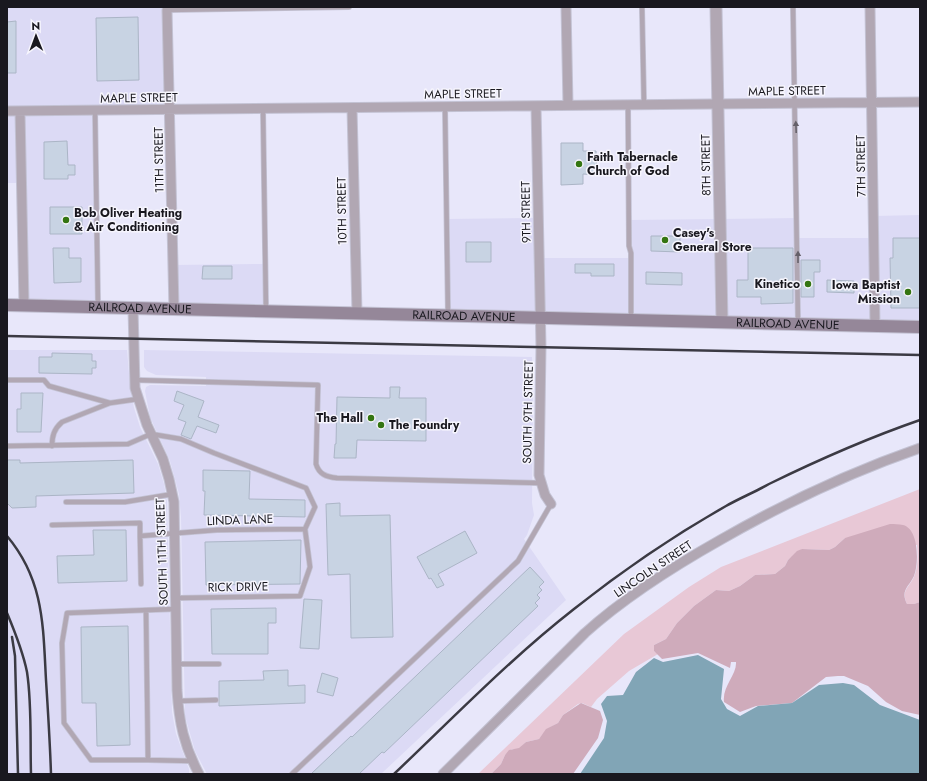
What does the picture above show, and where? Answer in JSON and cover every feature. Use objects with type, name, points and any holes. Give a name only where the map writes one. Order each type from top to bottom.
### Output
[{"type":"main road","name":"RAILROAD AVENUE","points":[[7,305],[920,327]]},
{"type":"street","points":[[566,7],[568,105]]},
{"type":"street","name":"8TH STREET","points":[[716,7],[722,322]]},
{"type":"street","name":"7TH STREET","points":[[870,7],[875,326]]},
{"type":"street","name":"11TH STREET","points":[[167,10],[174,309]]},
{"type":"street","name":"MAPLE STREET","points":[[7,111],[920,102]]},
{"type":"street","name":"9TH STREET","points":[[536,106],[539,318]]},
{"type":"street","name":"10TH STREET","points":[[352,108],[357,313]]},
{"type":"street","points":[[20,111],[24,305]]},
{"type":"street","name":"SOUTH 11TH STREET","points":[[133,308],[134,380],[138,399],[151,434],[163,459],[173,494],[179,718],[184,740],[199,774]]},
{"type":"street","name":"SOUTH 9TH STREET","points":[[539,318],[541,347],[539,475],[540,483],[551,504]]},
{"type":"street","name":"LINCOLN STREET","points":[[443,774],[585,633],[602,618],[645,587],[692,556],[793,501],[830,484],[920,448]]},
{"type":"lane","points":[[167,10],[349,7]]},
{"type":"lane","points":[[642,7],[644,105]]},
{"type":"lane","points":[[793,7],[798,324]]},
{"type":"lane","points":[[628,105],[631,320]]},
{"type":"lane","points":[[445,106],[448,315]]},
{"type":"lane","points":[[263,108],[266,311]]},
{"type":"lane","points":[[95,110],[98,307]]},
{"type":"lane","points":[[7,380],[44,380],[49,386],[110,403]]},
{"type":"lane","points":[[134,380],[318,385],[316,464],[321,473],[327,477],[540,483]]},
{"type":"lane","points":[[52,446],[56,427],[62,422],[110,403],[138,399]]},
{"type":"lane","points":[[7,446],[128,444],[151,434],[182,439],[214,453],[306,488],[315,507],[305,529]]},
{"type":"lane","points":[[66,502],[125,502],[173,494]]},
{"type":"lane","points":[[292,774],[518,561],[551,504]]},
{"type":"lane","points":[[52,525],[140,523],[141,584]]},
{"type":"lane","name":"LINDA LANE","points":[[140,536],[217,530],[305,529]]},
{"type":"lane","name":"RICK DRIVE","points":[[176,598],[300,596],[310,567],[305,529]]},
{"type":"lane","points":[[176,609],[67,613],[62,643],[64,724],[91,760],[192,761]]},
{"type":"lane","points":[[146,611],[148,760]]},
{"type":"lane","points":[[177,664],[219,664]]},
{"type":"lane","points":[[178,701],[216,700]]},
{"type":"shaded area","points":[[7,7],[170,7],[171,110],[95,110],[98,307],[24,305],[21,183],[7,183]]},
{"type":"shaded area","points":[[920,215],[920,327],[448,315],[447,219],[538,218],[539,258],[629,258],[629,220],[797,218],[798,238],[873,238],[874,216]]},
{"type":"shaded area","points":[[265,264],[266,311],[174,309],[173,265]]},
{"type":"shaded area","points":[[7,350],[127,350],[130,386],[134,408],[140,427],[158,464],[167,501],[172,712],[176,734],[189,769],[189,774],[7,774]]},
{"type":"shaded area","points":[[144,350],[532,357],[532,503],[534,515],[527,535],[524,539],[566,600],[381,774],[207,774],[195,751],[185,716],[181,517],[179,494],[170,461],[150,417],[145,391],[146,387],[150,385],[206,386],[206,377],[156,375],[147,371],[144,367]]},
{"type":"shaded area","points":[[920,489],[920,602],[907,604],[905,599],[905,591],[916,571],[918,560],[917,545],[845,538],[829,550],[802,549],[788,560],[785,566],[775,574],[755,575],[740,586],[729,591],[716,590],[694,606],[677,623],[666,639],[654,645],[654,651],[658,654],[629,671],[597,699],[591,707],[582,703],[578,704],[563,715],[558,723],[547,729],[539,739],[526,742],[519,749],[512,749],[505,755],[501,764],[491,774],[478,774],[624,634],[689,587],[721,567]]},
{"type":"shaded area","points":[[890,524],[903,525],[908,528],[915,539],[917,555],[916,570],[904,595],[907,604],[920,602],[920,715],[902,711],[886,702],[868,686],[844,676],[826,677],[792,703],[756,706],[740,712],[724,702],[725,691],[736,667],[736,662],[731,662],[730,668],[698,653],[662,659],[654,651],[654,645],[666,639],[677,623],[694,606],[716,590],[729,591],[740,586],[755,575],[775,574],[785,566],[788,560],[797,551],[802,549],[829,550],[845,538]]},
{"type":"shaded area","points":[[698,655],[724,669],[721,699],[727,709],[740,716],[758,706],[792,703],[819,685],[843,683],[854,685],[880,705],[920,720],[920,774],[580,774],[604,738],[607,721],[601,704],[607,696],[623,695],[636,672],[654,658],[663,662]]},
{"type":"shaded area","points":[[581,703],[600,711],[603,720],[598,738],[573,774],[491,774],[501,764],[509,750],[519,748],[526,742],[539,739],[546,729],[558,723],[563,715]]},
{"type":"building","points":[[138,17],[139,80],[97,81],[96,18]]},
{"type":"building","points":[[16,21],[16,73],[7,73],[7,22]]},
{"type":"building","points":[[67,141],[68,165],[75,165],[75,175],[68,175],[68,179],[44,179],[44,142]]},
{"type":"building","name":"Faith Tabernacle Church of God","points":[[561,143],[583,143],[583,151],[596,151],[597,175],[583,174],[583,184],[561,185]]},
{"type":"building","name":"Bob Oliver Heating & Air Conditioning","points":[[50,207],[82,207],[82,234],[50,234]]},
{"type":"building","name":"Casey's General Store","points":[[651,236],[680,236],[680,252],[651,251]]},
{"type":"building","points":[[893,238],[920,238],[920,308],[891,308],[890,258],[893,258]]},
{"type":"building","points":[[466,242],[491,242],[491,262],[466,262]]},
{"type":"building","points":[[53,248],[69,248],[69,258],[81,258],[81,282],[54,283]]},
{"type":"building","points":[[748,248],[793,248],[793,303],[761,304],[761,297],[737,297],[737,280],[748,280]]},
{"type":"building","name":"Kinetico","points":[[801,260],[820,260],[820,272],[814,272],[814,297],[801,297]]},
{"type":"building","points":[[575,264],[614,264],[614,276],[591,276],[591,273],[575,273]]},
{"type":"building","points":[[203,266],[232,266],[232,279],[202,279]]},
{"type":"building","points":[[646,272],[682,273],[682,285],[646,284]]},
{"type":"building","points":[[827,280],[854,281],[854,293],[827,292]]},
{"type":"building","points":[[52,353],[92,354],[92,361],[96,361],[96,368],[92,368],[92,374],[39,373],[39,357],[52,357]]},
{"type":"building","name":"The Foundry","points":[[390,387],[400,387],[399,398],[426,398],[426,441],[357,440],[356,458],[334,458],[336,444],[337,397],[390,398]]},
{"type":"building","points":[[177,391],[204,401],[198,417],[219,425],[216,433],[197,426],[191,439],[181,435],[186,422],[178,419],[184,405],[174,401]]},
{"type":"building","points":[[21,393],[43,393],[41,432],[17,432],[17,409],[21,409]]},
{"type":"building","points":[[7,460],[20,460],[20,463],[133,460],[134,493],[36,496],[36,507],[12,508],[7,503]]},
{"type":"building","points":[[203,470],[250,471],[249,499],[305,500],[305,517],[204,515],[205,491],[203,491]]},
{"type":"building","points":[[340,503],[340,516],[390,515],[393,637],[351,638],[350,574],[328,575],[326,504]]},
{"type":"building","points":[[93,530],[126,530],[127,581],[58,583],[57,556],[94,555]]},
{"type":"building","points":[[465,531],[477,553],[438,574],[444,585],[437,588],[431,578],[429,579],[417,557]]},
{"type":"building","points":[[301,540],[300,584],[206,585],[205,542]]},
{"type":"building","points":[[530,567],[544,582],[539,587],[542,590],[537,595],[540,598],[535,603],[538,606],[384,753],[382,752],[359,774],[311,774],[351,736],[352,737]]},
{"type":"building","points":[[304,599],[322,600],[319,649],[300,648]]},
{"type":"building","points":[[276,608],[276,623],[268,623],[268,654],[212,654],[211,609]]},
{"type":"building","points":[[128,626],[130,745],[97,746],[96,703],[82,703],[81,627]]},
{"type":"building","points":[[288,670],[288,686],[305,685],[305,703],[219,706],[219,681],[264,680],[263,671]]},
{"type":"building","points":[[322,673],[338,678],[333,696],[317,692]]},
{"type":"railway","points":[[7,336],[920,355]]},
{"type":"railway","points":[[394,774],[482,689],[550,628],[648,554],[706,517],[769,484],[843,450],[920,420]]},
{"type":"railway","points":[[7,536],[28,569],[35,586],[39,604],[44,640],[51,774]]},
{"type":"railway","points":[[7,613],[21,650],[29,684],[31,774]]},
{"type":"railway","points":[[12,637],[15,656],[18,774]]},
{"type":"place","name":"Faith Tabernacle Church of God","points":[[579,164]]},
{"type":"place","name":"Bob Oliver Heating & Air Conditioning","points":[[66,220]]},
{"type":"place","name":"Casey's General Store","points":[[665,240]]},
{"type":"place","name":"Kinetico","points":[[808,284]]},
{"type":"place","name":"Iowa Baptist Mission","points":[[908,292]]},
{"type":"place","name":"The Hall","points":[[371,418]]},
{"type":"place","name":"The Foundry","points":[[381,425]]}]
